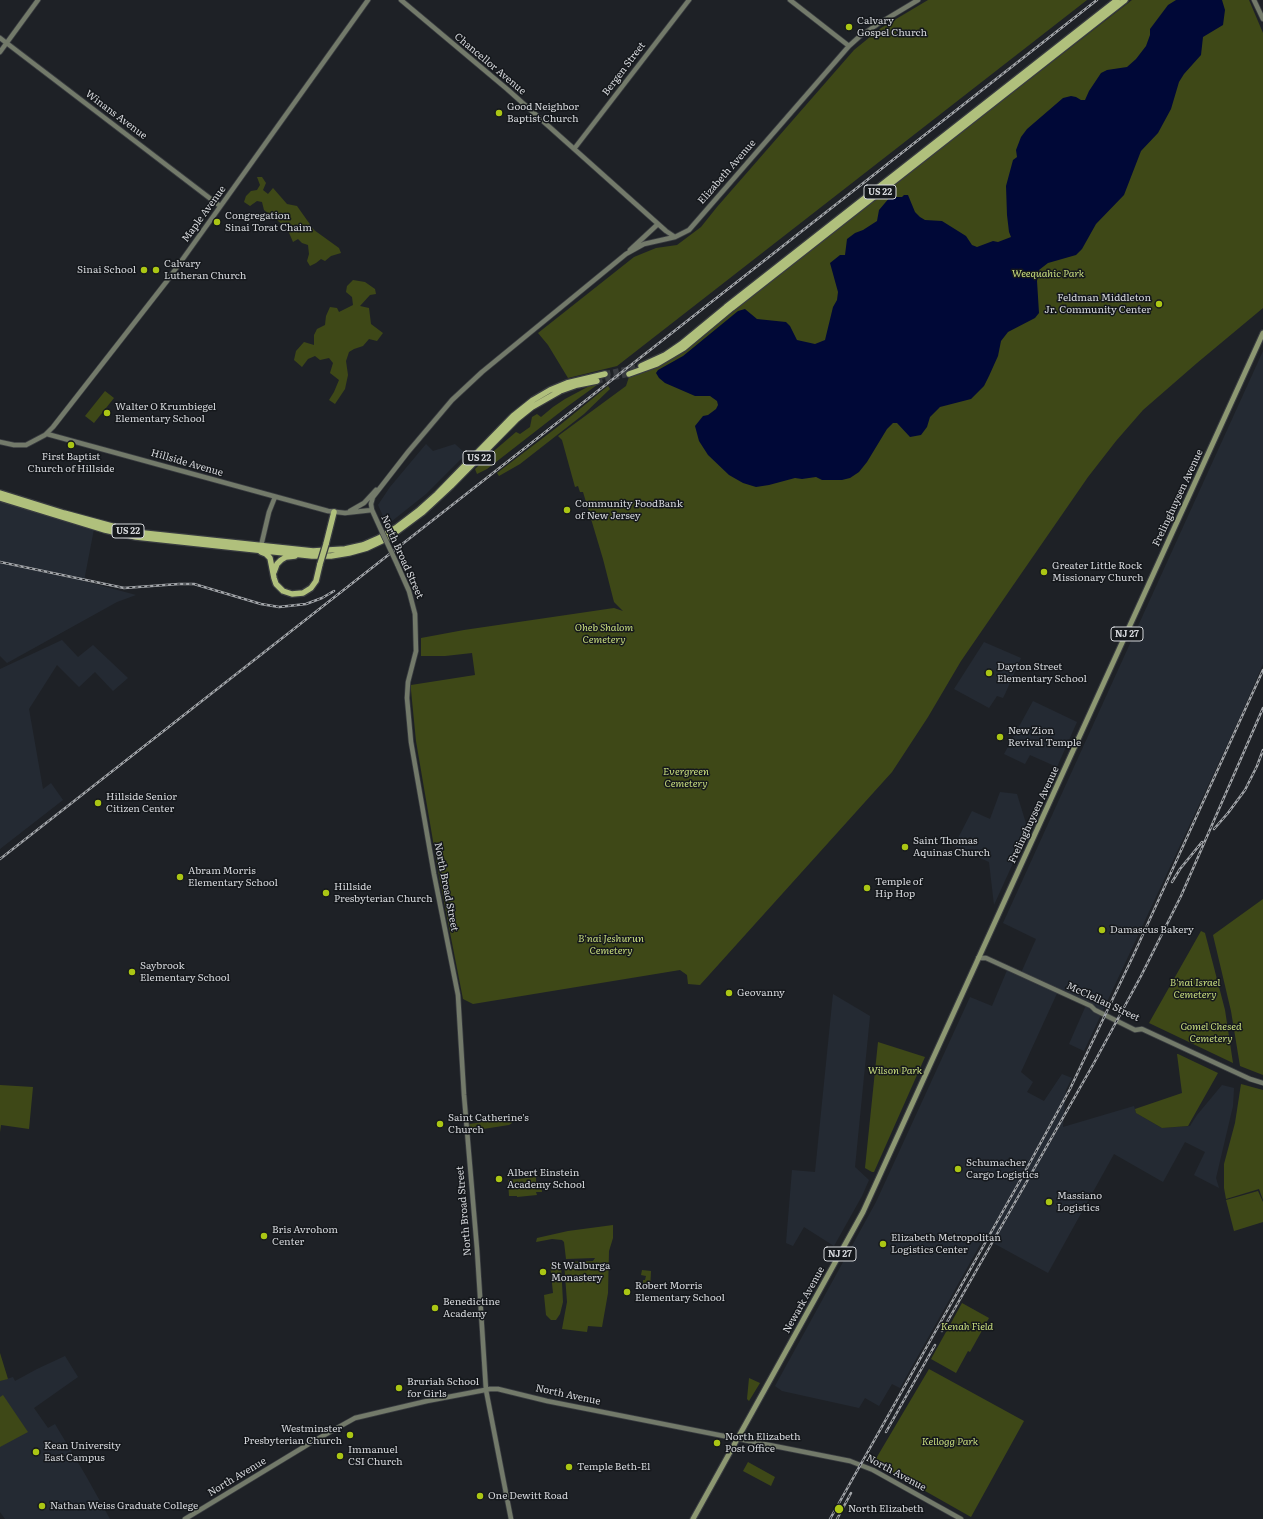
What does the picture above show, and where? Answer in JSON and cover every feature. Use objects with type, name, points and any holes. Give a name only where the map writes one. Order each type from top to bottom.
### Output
[{"type":"highway","name":"US 22","points":[[641,366],[665,355],[681,344],[1117,0]]},
{"type":"highway","name":"US 22","points":[[629,374],[657,364],[684,348],[732,308],[1125,0]]},
{"type":"highway","name":"US 22","points":[[0,493],[22,501],[126,530],[261,546],[313,551],[332,551],[357,546],[379,538],[397,527],[428,502],[513,416],[528,404],[561,385],[580,379],[605,374]]},
{"type":"highway","name":"US 22","points":[[0,498],[124,535],[149,539],[312,556],[332,556],[355,552],[372,546],[394,534],[442,495],[513,423],[527,411],[560,391],[577,385],[597,381]]},
{"type":"highway","points":[[255,550],[269,557],[275,582],[282,590],[292,594],[299,594],[307,591],[314,584],[334,512]]},
{"type":"highway","points":[[273,574],[277,564],[282,559],[288,557],[312,556]]},
{"type":"main road","points":[[0,52],[38,0]]},
{"type":"main road","name":"Maple Avenue","points":[[47,434],[166,281],[368,0]]},
{"type":"main road","name":"Chancellor Avenue","points":[[401,0],[507,89],[658,224],[675,237]]},
{"type":"main road","name":"Bergen Street","points":[[574,149],[689,0]]},
{"type":"main road","points":[[790,0],[849,46]]},
{"type":"main road","name":"Elizabeth Avenue","points":[[533,331],[626,254],[644,244],[675,237],[686,232],[849,46],[878,24],[918,0]]},
{"type":"main road","points":[[1254,0],[1263,19]]},
{"type":"main road","name":"Winans Avenue","points":[[0,38],[220,206]]},
{"type":"main road","points":[[626,254],[639,240],[658,224]]},
{"type":"main road","name":"North Broad Street","points":[[511,1519],[486,1390],[457,991],[434,876],[411,742],[407,698],[408,682],[416,651],[415,614],[410,594],[372,510],[372,499],[380,486],[452,400],[468,384],[533,331]]},
{"type":"main road","name":"Frelinghuysen Avenue","points":[[931,1064],[1263,333]]},
{"type":"main road","points":[[0,442],[11,445],[23,445],[34,442],[47,434]]},
{"type":"main road","name":"Hillside Avenue","points":[[47,434],[334,512],[345,513],[372,510]]},
{"type":"main road","points":[[345,513],[364,503],[372,492],[380,486]]},
{"type":"main road","points":[[261,546],[269,512],[275,497]]},
{"type":"main road","name":"McClellan Street","points":[[978,958],[986,958],[1091,1006],[1095,1010],[1135,1030],[1142,1029],[1250,1079],[1263,1083]]},
{"type":"main road","name":"Newark Avenue","points":[[693,1519],[863,1212],[931,1064]]},
{"type":"main road","name":"North Avenue","points":[[185,1519],[355,1418],[427,1401],[498,1389],[547,1401],[737,1438],[862,1465],[961,1519]]},
{"type":"shaded area","points":[[1176,0],[1222,0],[1225,10],[1223,25],[1203,37],[1201,55],[1179,82],[1171,109],[1158,133],[1141,151],[1124,195],[1096,224],[1082,249],[1076,255],[1048,263],[1039,270],[1037,281],[1039,313],[1035,318],[1008,332],[1001,341],[998,356],[984,386],[971,399],[940,407],[930,417],[927,427],[921,435],[910,437],[897,423],[893,423],[887,429],[867,462],[859,472],[850,478],[842,480],[822,480],[816,477],[802,479],[795,478],[756,487],[743,483],[729,475],[708,455],[699,441],[695,426],[703,416],[708,415],[716,409],[718,405],[717,401],[710,396],[695,396],[665,383],[656,373],[658,370],[683,356],[738,311],[745,309],[757,319],[786,322],[790,326],[797,340],[815,344],[825,340],[838,292],[830,263],[840,255],[845,255],[847,239],[877,221],[879,210],[890,197],[902,197],[904,195],[908,195],[915,212],[920,217],[925,220],[942,221],[966,236],[972,245],[977,247],[993,241],[998,242],[1011,237],[1007,215],[1006,186],[1013,160],[1017,157],[1016,150],[1021,137],[1027,129],[1063,98],[1071,96],[1085,100],[1101,73],[1107,70],[1127,67],[1136,59],[1146,46],[1150,35],[1150,29],[1168,5]]},
{"type":"shaded area","points":[[1263,351],[1263,664],[1240,717],[1084,1051],[1069,1044],[1087,1003],[1059,989],[1021,1072],[1033,1082],[1027,1092],[1044,1101],[1062,1074],[1072,1078],[1066,1090],[1063,1127],[1134,1106],[1136,1113],[1162,1128],[1190,1126],[1197,1115],[1222,1085],[1234,1088],[1233,1106],[1216,1178],[1219,1188],[1194,1175],[1205,1152],[1185,1142],[1163,1182],[1114,1154],[1048,1273],[995,1244],[986,1234],[900,1388],[892,1384],[879,1406],[865,1398],[859,1408],[782,1391],[775,1386],[876,1202],[970,997],[992,1006],[1008,968],[1021,973],[1036,939],[1003,923]]},
{"type":"shaded area","points":[[426,444],[433,451],[455,444],[466,454],[426,494],[387,525],[378,505],[390,487]]},
{"type":"shaded area","points":[[0,501],[94,529],[84,581],[136,595],[117,602],[7,663],[0,656]]},
{"type":"shaded area","points":[[62,640],[78,657],[93,645],[128,678],[113,691],[95,672],[79,687],[57,665],[29,709],[43,789],[51,783],[63,800],[0,849],[0,669]]},
{"type":"shaded area","name":"Dayton Street Elementary School","points":[[984,642],[1021,658],[1003,698],[997,696],[989,708],[954,689]]},
{"type":"shaded area","points":[[1033,701],[1077,722],[1057,767],[1030,755],[1025,764],[1004,754]]},
{"type":"shaded area","points":[[1000,792],[1017,794],[1028,830],[994,905],[989,862],[954,846],[972,811],[990,819]]},
{"type":"shaded area","points":[[833,994],[870,1016],[855,1167],[869,1180],[862,1196],[834,1246],[804,1227],[793,1246],[786,1243],[792,1170],[815,1172]]},
{"type":"shaded area","name":"Kean University East Campus","points":[[65,1356],[78,1377],[34,1408],[48,1428],[55,1424],[110,1519],[5,1519],[0,1512],[0,1381],[13,1377],[15,1381]]},
{"type":"green space","points":[[928,0],[1087,0],[617,366],[568,378],[548,345],[538,333],[634,257],[656,248],[677,245],[701,227],[854,50],[881,28]]},
{"type":"green space","points":[[1132,0],[1249,0],[1263,33],[1263,308],[1143,410],[1116,441],[1088,477],[961,661],[928,717],[892,772],[700,985],[688,984],[687,975],[680,970],[473,1004],[463,999],[439,876],[416,741],[411,685],[475,675],[472,653],[445,656],[421,656],[421,638],[464,630],[614,608],[623,611],[614,602],[583,492],[580,492],[578,486],[575,487],[562,440],[558,436],[626,386],[629,377],[661,365],[683,352],[731,311]]},
{"type":"green space","points":[[257,177],[262,177],[266,183],[263,190],[268,194],[273,188],[287,204],[297,206],[314,230],[339,248],[341,253],[331,256],[325,261],[321,259],[310,266],[307,261],[309,254],[308,245],[302,243],[298,239],[293,242],[287,228],[264,210],[262,202],[257,201],[250,206],[244,202],[246,196],[251,191],[257,190],[260,185]]},
{"type":"green space","points":[[353,280],[365,282],[375,289],[376,294],[370,295],[360,306],[369,308],[371,324],[383,333],[377,341],[369,339],[363,346],[349,352],[346,361],[348,375],[345,389],[335,404],[329,400],[339,380],[330,373],[333,363],[329,358],[320,360],[315,356],[308,359],[302,367],[294,360],[296,351],[304,342],[314,345],[314,335],[317,329],[325,325],[326,316],[330,307],[337,308],[339,312],[353,305],[352,297],[346,292],[347,286]]},
{"type":"green space","points":[[595,383],[597,385],[487,469],[477,474],[475,469],[488,456],[516,432],[520,434],[530,427],[532,417],[537,414],[541,417],[565,399]]},
{"type":"green space","points":[[608,386],[610,389],[584,414],[520,464],[499,476],[497,473]]},
{"type":"green space","points":[[105,391],[114,398],[94,423],[85,416]]},
{"type":"green space","points":[[1263,899],[1263,1075],[1240,1066],[1231,1011],[1213,935]]},
{"type":"green space","name":"B'nai Israel Cemetery","points":[[1201,931],[1205,933],[1225,1010],[1233,1063],[1149,1023]]},
{"type":"green space","name":"Wilson Park","points":[[878,1042],[925,1057],[874,1172],[872,1172],[865,1168]]},
{"type":"green space","points":[[1177,1054],[1218,1073],[1188,1126],[1162,1128],[1136,1113],[1135,1109],[1182,1093]]},
{"type":"green space","points":[[1241,1084],[1263,1090],[1263,1200],[1259,1189],[1226,1199],[1224,1188],[1224,1164],[1235,1123]]},
{"type":"green space","points":[[0,1085],[33,1087],[29,1129],[1,1125],[0,1132]]},
{"type":"green space","points":[[511,1118],[512,1123],[509,1125],[470,1131],[469,1124]]},
{"type":"green space","points":[[536,1177],[536,1183],[541,1183],[542,1192],[536,1192],[537,1195],[517,1197],[509,1196],[508,1180]]},
{"type":"green space","points":[[1258,1191],[1263,1202],[1263,1222],[1234,1231],[1226,1200]]},
{"type":"green space","points":[[613,1225],[613,1238],[609,1251],[608,1293],[602,1327],[588,1326],[587,1332],[562,1329],[567,1302],[564,1262],[593,1261],[595,1258],[566,1259],[564,1242],[562,1240],[552,1239],[536,1242],[537,1238],[568,1231]]},
{"type":"green space","points":[[559,1263],[561,1265],[563,1302],[560,1314],[556,1320],[551,1320],[546,1315],[544,1295],[553,1293],[550,1264]]},
{"type":"green space","points":[[642,1270],[651,1271],[650,1290],[646,1290],[646,1288],[643,1287],[643,1280],[645,1280],[646,1276],[641,1275]]},
{"type":"green space","name":"Kenah Field","points":[[962,1303],[989,1318],[970,1352],[968,1351],[956,1373],[931,1359]]},
{"type":"green space","points":[[0,1353],[8,1379],[0,1381]]},
{"type":"green space","name":"Kellogg Park","points":[[929,1369],[1024,1421],[971,1517],[874,1462]]},
{"type":"green space","points":[[749,1378],[760,1383],[749,1401],[747,1399]]},
{"type":"green space","points":[[3,1395],[28,1432],[0,1447],[0,1397]]},
{"type":"green space","points":[[748,1462],[775,1477],[771,1486],[743,1471]]},
{"type":"tunnel","points":[[605,374],[641,366]]},
{"type":"tunnel","points":[[597,381],[629,374]]},
{"type":"railway","points":[[0,859],[1097,0]]},
{"type":"railway","points":[[0,562],[124,588],[194,584],[261,604],[279,607],[306,604],[322,598],[334,591]]},
{"type":"railway","points":[[830,1519],[1070,1089],[1134,954],[1263,670]]},
{"type":"railway","points":[[942,1331],[1094,1063],[1141,976],[1181,896],[1263,708]]},
{"type":"railway","points":[[1214,829],[1245,790],[1263,750]]},
{"type":"railway","points":[[1172,882],[1180,869],[1202,842]]},
{"type":"railway","points":[[886,1432],[935,1345]]},
{"type":"railway","points":[[837,1519],[851,1493]]},
{"type":"place","name":"Calvary Gospel Church","points":[[849,27]]},
{"type":"place","name":"Good Neighbor Baptist Church","points":[[499,113]]},
{"type":"place","name":"Congregation Sinai Torat Chaim","points":[[217,222]]},
{"type":"place","name":"Sinai School","points":[[144,270]]},
{"type":"place","name":"Calvary Lutheran Church","points":[[156,270]]},
{"type":"place","name":"Feldman Middleton Jr. Community Center","points":[[1159,304]]},
{"type":"place","name":"Walter O Krumbiegel Elementary School","points":[[107,413]]},
{"type":"place","name":"First Baptist Church of Hillside","points":[[71,445]]},
{"type":"place","name":"Community FoodBank of New Jersey","points":[[567,510]]},
{"type":"place","name":"Greater Little Rock Missionary Church","points":[[1044,572]]},
{"type":"place","name":"Dayton Street Elementary School","points":[[989,673]]},
{"type":"place","name":"New Zion Revival Temple","points":[[1000,737]]},
{"type":"place","name":"Hillside Senior Citizen Center","points":[[98,803]]},
{"type":"place","name":"Saint Thomas Aquinas Church","points":[[905,847]]},
{"type":"place","name":"Abram Morris Elementary School","points":[[180,877]]},
{"type":"place","name":"Temple of Hip Hop","points":[[867,888]]},
{"type":"place","name":"Hillside Presbyterian Church","points":[[326,893]]},
{"type":"place","name":"Damascus Bakery","points":[[1102,930]]},
{"type":"place","name":"Saybrook Elementary School","points":[[132,972]]},
{"type":"place","name":"Geovanny","points":[[729,993]]},
{"type":"place","name":"Saint Catherine's Church","points":[[440,1124]]},
{"type":"place","name":"Schumacher Cargo Logistics","points":[[958,1169]]},
{"type":"place","name":"Albert Einstein Academy School","points":[[499,1179]]},
{"type":"place","name":"Massiano Logistics","points":[[1049,1202]]},
{"type":"place","name":"Bris Avrohom Center","points":[[264,1236]]},
{"type":"place","name":"Elizabeth Metropolitan Logistics Center","points":[[883,1244]]},
{"type":"place","name":"St Walburga Monastery","points":[[543,1272]]},
{"type":"place","name":"Robert Morris Elementary School","points":[[627,1292]]},
{"type":"place","name":"Benedictine Academy","points":[[435,1308]]},
{"type":"place","name":"Bruriah School for Girls","points":[[399,1388]]},
{"type":"place","name":"Westminster Presbyterian Church","points":[[350,1435]]},
{"type":"place","name":"North Elizabeth Post Office","points":[[717,1443]]},
{"type":"place","name":"Kean University East Campus","points":[[36,1452]]},
{"type":"place","name":"Immanuel CSI Church","points":[[340,1456]]},
{"type":"place","name":"Temple Beth-El","points":[[569,1467]]},
{"type":"place","name":"One Dewitt Road","points":[[480,1496]]},
{"type":"place","name":"Nathan Weiss Graduate College","points":[[42,1506]]},
{"type":"place","name":"North Elizabeth","points":[[839,1509]]},
{"type":"park label","name":"Weequahic Park","points":[[1048,274]]},
{"type":"park label","name":"Oheb Shalom Cemetery","points":[[604,634]]},
{"type":"park label","name":"Evergreen Cemetery","points":[[686,778]]},
{"type":"park label","name":"B'nai Jeshurun Cemetery","points":[[611,944]]},
{"type":"park label","name":"Gomel Chesed Cemetery","points":[[1211,1032]]}]
